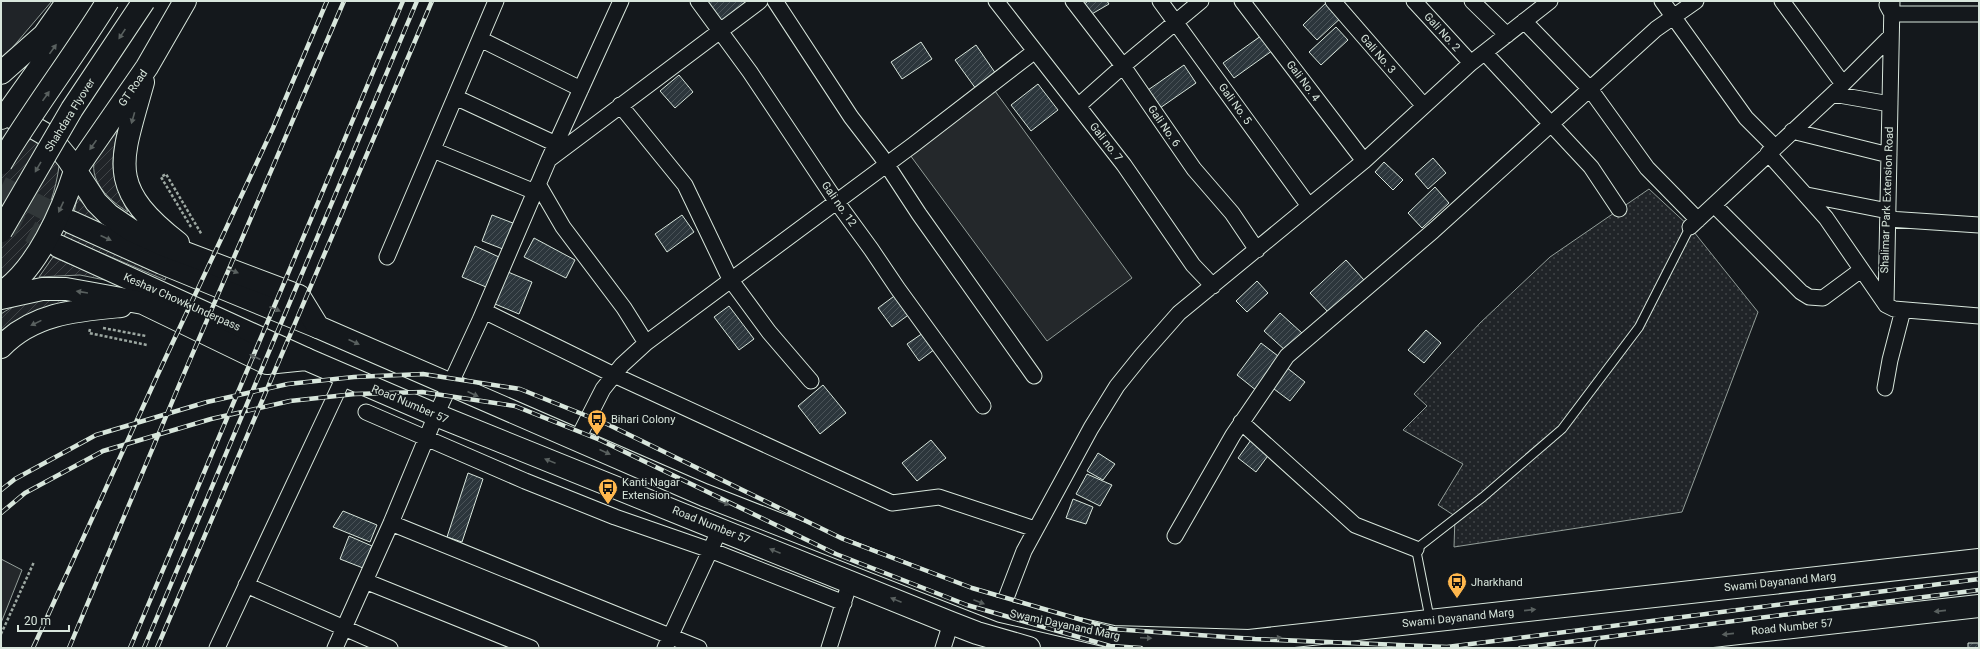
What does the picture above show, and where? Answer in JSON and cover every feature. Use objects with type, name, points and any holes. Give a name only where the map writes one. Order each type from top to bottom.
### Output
[{"type":"main road","points":[[1,73],[44,35],[68,1]]},
{"type":"main road","points":[[84,1],[71,24],[3,116],[24,122],[50,137],[68,158],[96,202],[109,215],[130,230],[299,296],[318,327]]},
{"type":"main road","points":[[1,163],[16,138],[80,45],[108,1]]},
{"type":"main road","name":"Shahdara Flyover","points":[[1,231],[72,109],[144,1]]},
{"type":"main road","name":"GT Road","points":[[1,293],[13,285],[29,266],[53,225],[69,191],[75,171],[147,67],[185,1]]},
{"type":"main road","points":[[147,67],[126,144],[124,173],[133,197],[147,216],[159,228],[196,257]]},
{"type":"main road","points":[[70,222],[162,263],[318,327],[577,440]]},
{"type":"main road","name":"Keshav Chowk Underpass","points":[[58,246],[306,359]]},
{"type":"main road","points":[[1,298],[42,289],[66,289],[142,303],[267,363],[306,359]]},
{"type":"main road","points":[[1,347],[29,326],[50,316],[74,311],[142,303]]},
{"type":"main road","name":"Road Number 57","points":[[306,359],[436,415],[951,623],[1010,645],[1029,648]]},
{"type":"main road","name":"Swami Dayanand Marg","points":[[577,440],[704,495],[1002,611],[1113,637],[1249,641],[1979,560]]},
{"type":"main road","name":"Road Number 57","points":[[1606,648],[1979,606]]},
{"type":"street","points":[[387,257],[496,1]]},
{"type":"street","points":[[335,648],[345,629],[364,581],[391,523],[436,415],[484,311],[549,159],[621,1]]},
{"type":"street","name":"Gali no. 12","points":[[698,1],[794,136],[836,201],[983,406]]},
{"type":"street","points":[[549,159],[760,1]]},
{"type":"street","points":[[775,1],[847,111],[886,164],[919,214],[1034,376]]},
{"type":"street","name":"Gali no. 7","points":[[996,1],[1124,165],[1193,265],[1213,286]]},
{"type":"street","name":"Gali No. 6","points":[[1073,1],[1123,66],[1194,169],[1232,213],[1257,250]]},
{"type":"street","name":"Gali No. 5","points":[[1160,1],[1309,206]]},
{"type":"street","points":[[1078,106],[1123,66],[1201,1]]},
{"type":"street","name":"Gali No. 4","points":[[1242,1],[1364,160]]},
{"type":"street","name":"Gali No. 3","points":[[1333,1],[1424,106]]},
{"type":"street","name":"Gali No. 2","points":[[1414,1],[1471,64]]},
{"type":"street","points":[[1472,1],[1507,34]]},
{"type":"street","points":[[1002,611],[1024,551],[1091,428],[1117,386],[1179,313],[1364,160],[1471,64],[1550,1]]},
{"type":"street","points":[[1662,1],[1716,79],[1826,218],[1886,305],[1894,309],[1979,316]]},
{"type":"street","points":[[1175,536],[1242,422],[1287,356],[1433,231],[1656,29],[1696,1]]},
{"type":"street","points":[[1782,1],[1838,89],[1890,104]]},
{"type":"street","points":[[1890,5],[1979,14]]},
{"type":"street","name":"Shalimar Park Extension Road","points":[[1886,305],[1891,36],[1890,5]]},
{"type":"street","points":[[1524,21],[1590,89],[1647,168],[1694,223],[1838,89],[1891,36]]},
{"type":"street","points":[[480,40],[581,89]]},
{"type":"street","points":[[577,440],[603,389],[622,365],[646,343],[1035,51]]},
{"type":"street","points":[[1485,53],[1591,167],[1619,209]]},
{"type":"street","points":[[456,97],[556,144]]},
{"type":"street","points":[[620,105],[685,184],[730,279],[769,332],[811,381]]},
{"type":"street","points":[[1792,131],[1889,155]]},
{"type":"street","points":[[433,150],[537,188],[563,227],[624,308],[646,343]]},
{"type":"street","points":[[1807,195],[1888,215],[1979,225]]},
{"type":"street","points":[[1714,205],[1809,297],[1823,298],[1862,270]]},
{"type":"street","points":[[1884,388],[1891,354],[1903,310]]},
{"type":"street","points":[[484,311],[614,375],[892,503],[939,497],[1035,529]]},
{"type":"street","points":[[217,648],[345,375]]},
{"type":"street","points":[[366,412],[426,439],[615,517],[710,550],[844,604]]},
{"type":"street","points":[[1242,422],[1355,526],[1416,549]]},
{"type":"street","points":[[391,523],[667,643],[699,648]]},
{"type":"street","points":[[667,643],[720,529]]},
{"type":"street","points":[[364,581],[531,648]]},
{"type":"street","points":[[829,648],[850,582]]},
{"type":"street","points":[[246,585],[390,648]]},
{"type":"street","points":[[943,648],[951,623]]},
{"type":"lane","points":[[1430,621],[1416,549],[1483,497],[1562,429],[1639,327],[1694,223]]},
{"type":"path","points":[[192,228],[161,177],[166,174],[202,234]]},
{"type":"path","points":[[91,326],[89,333],[147,345]]},
{"type":"path","points":[[98,328],[146,336]]},
{"type":"path","points":[[1,634],[34,562]]},
{"type":"shaded area","points":[[1,1],[52,1],[1,61]]},
{"type":"shaded area","points":[[995,91],[1132,278],[1047,341],[910,155]]},
{"type":"shaded area","points":[[120,121],[114,147],[113,168],[117,188],[128,212],[107,196],[97,181],[94,173],[94,164],[98,151]]},
{"type":"shaded area","points":[[14,124],[60,157],[54,192],[41,225],[13,270],[1,284],[1,125]]},
{"type":"shaded area","points":[[1649,189],[1690,227],[1758,312],[1682,512],[1454,547],[1455,516],[1438,505],[1463,464],[1403,430],[1427,406],[1414,394],[1480,323],[1550,257]]},
{"type":"shaded area","points":[[77,197],[95,216],[129,240],[73,219]]},
{"type":"shaded area","points":[[66,232],[167,275],[165,280],[64,237]]},
{"type":"shaded area","points":[[53,257],[110,281],[80,275],[39,277]]},
{"type":"shaded area","points":[[77,299],[35,313],[1,332],[1,314],[18,305],[38,300]]},
{"type":"shaded area","points":[[1,559],[22,570],[1,623]]},
{"type":"building","points":[[705,1],[750,1],[720,22]]},
{"type":"building","points":[[1088,1],[1107,1],[1109,4],[1090,15],[1082,6]]},
{"type":"building","points":[[1328,1],[1344,15],[1317,40],[1303,25]]},
{"type":"building","points":[[1336,27],[1348,40],[1321,65],[1309,52]]},
{"type":"building","points":[[1265,33],[1276,48],[1234,78],[1223,63]]},
{"type":"building","points":[[921,42],[932,59],[902,79],[891,62]]},
{"type":"building","points":[[976,45],[996,74],[976,89],[955,60]]},
{"type":"building","points":[[1184,65],[1196,83],[1160,108],[1148,90]]},
{"type":"building","points":[[679,75],[693,92],[675,108],[660,91]]},
{"type":"building","points":[[1038,84],[1058,110],[1031,131],[1011,105]]},
{"type":"building","points":[[1433,158],[1446,173],[1428,189],[1415,174]]},
{"type":"building","points":[[1384,162],[1403,180],[1393,190],[1375,172]]},
{"type":"building","points":[[1435,187],[1449,203],[1422,228],[1408,213]]},
{"type":"building","points":[[492,215],[518,225],[508,251],[482,241]]},
{"type":"building","points":[[682,215],[694,232],[667,252],[655,234]]},
{"type":"building","points":[[534,238],[575,260],[566,278],[524,257]]},
{"type":"building","points":[[475,246],[499,257],[486,287],[462,277]]},
{"type":"building","points":[[1346,260],[1364,280],[1329,313],[1310,293]]},
{"type":"building","points":[[508,272],[532,282],[519,314],[495,304]]},
{"type":"building","points":[[1257,281],[1268,293],[1247,312],[1236,301]]},
{"type":"building","points":[[897,294],[911,313],[892,327],[878,308]]},
{"type":"building","points":[[729,306],[754,339],[739,350],[714,317]]},
{"type":"building","points":[[1280,313],[1302,333],[1286,351],[1264,331]]},
{"type":"building","points":[[1426,330],[1441,343],[1424,363],[1408,350]]},
{"type":"building","points":[[923,333],[935,349],[919,361],[907,344]]},
{"type":"building","points":[[1261,343],[1282,359],[1257,391],[1237,375]]},
{"type":"building","points":[[1286,367],[1305,382],[1290,401],[1270,386]]},
{"type":"building","points":[[823,385],[846,413],[820,434],[798,406]]},
{"type":"building","points":[[931,440],[946,458],[917,481],[902,463]]},
{"type":"building","points":[[1251,440],[1270,453],[1256,472],[1238,458]]},
{"type":"building","points":[[1098,453],[1115,464],[1103,480],[1087,471]]},
{"type":"building","points":[[468,473],[483,479],[462,542],[447,537]]},
{"type":"building","points":[[1087,474],[1112,485],[1100,506],[1076,494]]},
{"type":"building","points":[[1073,499],[1093,507],[1086,524],[1066,518]]},
{"type":"building","points":[[343,511],[377,525],[370,542],[333,527]]},
{"type":"building","points":[[349,536],[372,546],[363,568],[340,559]]},
{"type":"building","points":[[1968,643],[1979,643],[1979,648],[1968,648]]},
{"type":"tunnel","points":[[1,187],[71,222]]},
{"type":"tunnel","points":[[1,216],[58,246]]},
{"type":"railway","points":[[33,648],[158,374],[273,128],[327,1]]},
{"type":"railway","points":[[69,648],[180,383],[344,1]]},
{"type":"railway","points":[[130,648],[403,1]]},
{"type":"railway","points":[[144,648],[417,1]]},
{"type":"railway","points":[[157,648],[432,1]]},
{"type":"railway","points":[[1,490],[15,479],[96,435],[207,402],[288,384],[354,377],[423,374],[520,389],[607,424],[843,539],[972,588],[1113,629],[1255,639],[1447,647],[1979,579]]},
{"type":"railway","points":[[1,513],[25,493],[103,451],[211,419],[290,401],[355,394],[422,392],[515,406],[600,440],[836,554],[967,605],[1110,646],[1141,648]]},
{"type":"railway","points":[[1520,648],[1979,590]]},
{"type":"place","name":"Bihari Colony","points":[[597,436]]},
{"type":"place","name":"Kanti Nagar Extension","points":[[608,505]]},
{"type":"place","name":"Jharkhand","points":[[1457,599]]}]
